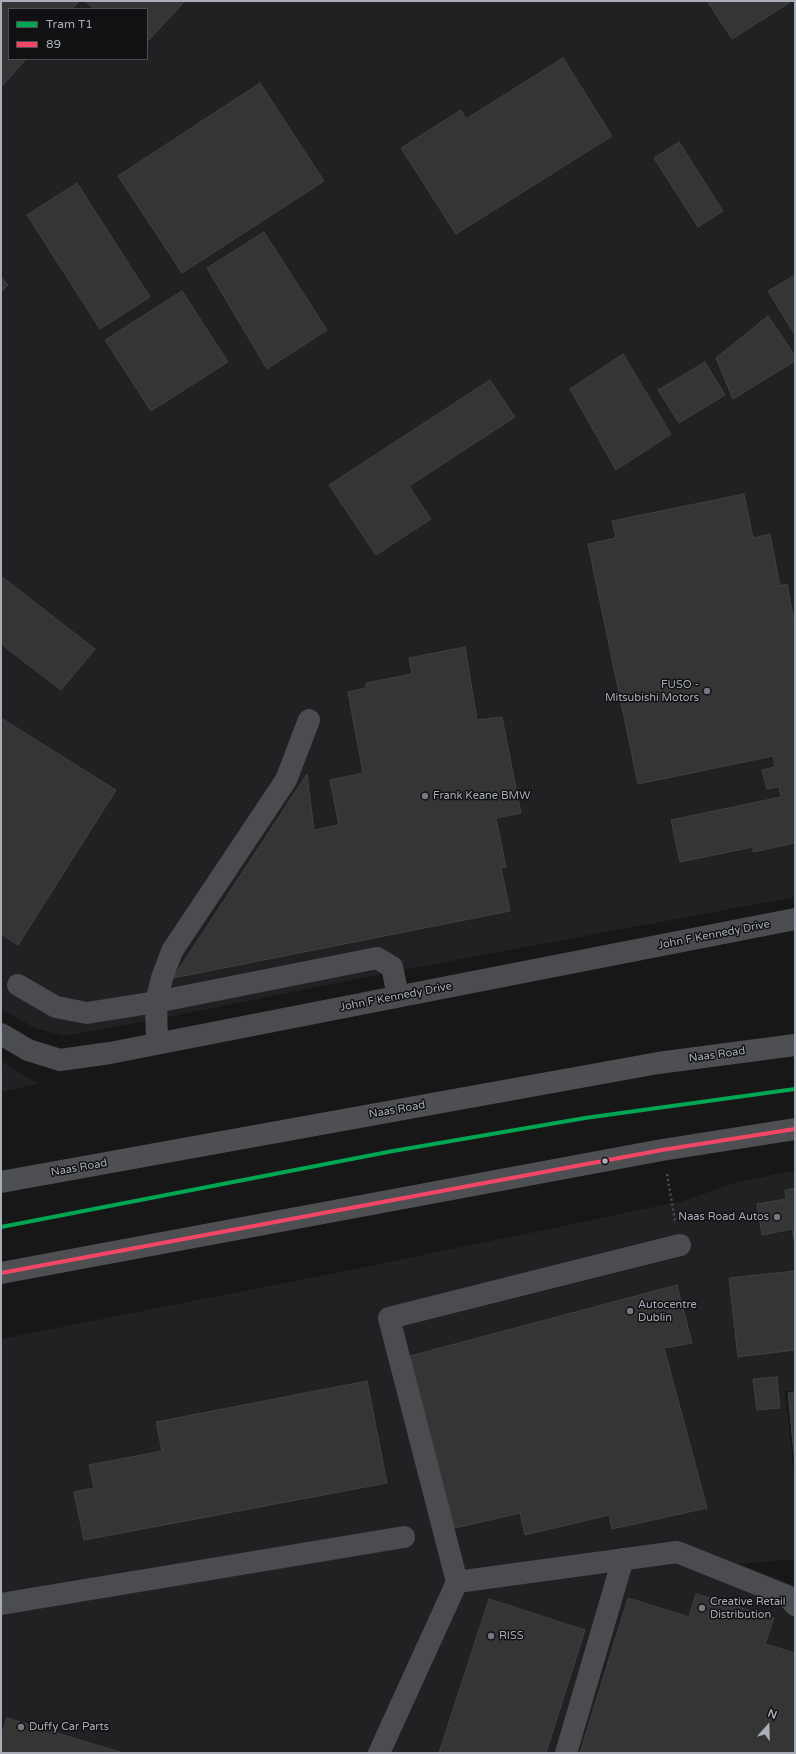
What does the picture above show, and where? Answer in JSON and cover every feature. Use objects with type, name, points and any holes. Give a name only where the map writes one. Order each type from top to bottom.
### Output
[{"type":"main road","name":"Naas Road","points":[[1,1182],[658,1063],[795,1044]]},
{"type":"main road","points":[[1,1273],[662,1150],[795,1129]]},
{"type":"street","points":[[157,1043],[156,1002],[162,978],[172,951],[286,780],[309,720]]},
{"type":"street","name":"John F Kennedy Drive","points":[[1,1034],[28,1050],[60,1060],[110,1053],[795,919]]},
{"type":"street","points":[[18,986],[56,1008],[87,1013],[156,1002],[377,958],[392,967],[398,996]]},
{"type":"street","points":[[379,1753],[457,1582],[389,1318],[680,1245]]},
{"type":"street","points":[[1,1604],[404,1537]]},
{"type":"street","points":[[457,1582],[677,1552],[786,1596],[795,1605]]},
{"type":"street","points":[[566,1753],[623,1559]]},
{"type":"path","points":[[662,1150],[680,1245]]},
{"type":"shaded area","points":[[1,1],[795,1],[795,897],[402,970],[138,1023],[64,1036],[35,1028],[1,1009]]},
{"type":"shaded area","points":[[1,1061],[38,1084],[1,1092]]},
{"type":"shaded area","points":[[795,1170],[795,1390],[785,1391],[795,1482],[795,1559],[740,1564],[795,1586],[795,1753],[1,1753],[1,1339],[365,1267],[683,1201],[731,1184]]},
{"type":"building","points":[[1,1],[80,1],[73,8],[8,8],[8,60],[25,60],[1,87]]},
{"type":"building","points":[[85,1],[185,1],[148,41],[148,8],[93,8]]},
{"type":"building","points":[[707,1],[792,1],[732,39]]},
{"type":"building","points":[[563,58],[612,136],[456,234],[401,148],[461,110],[466,119]]},
{"type":"building","points":[[260,83],[324,181],[182,273],[118,176]]},
{"type":"building","points":[[679,142],[723,211],[698,227],[654,158]]},
{"type":"building","points":[[77,183],[150,297],[100,329],[27,215]]},
{"type":"building","points":[[264,232],[327,330],[267,369],[207,268]]},
{"type":"building","points":[[795,275],[795,335],[768,291]]},
{"type":"building","points":[[1,277],[8,285],[1,292]]},
{"type":"building","points":[[182,291],[228,362],[151,411],[105,340]]},
{"type":"building","points":[[768,316],[795,356],[795,361],[733,399],[716,358]]},
{"type":"building","points":[[623,354],[671,434],[616,470],[570,389]]},
{"type":"building","points":[[705,362],[725,395],[679,423],[658,390]]},
{"type":"building","points":[[490,380],[515,417],[409,486],[431,519],[376,555],[329,485]]},
{"type":"building","name":"FUSO - Mitsubishi Motors","points":[[744,494],[753,538],[770,534],[780,586],[787,584],[795,626],[795,843],[753,852],[753,847],[680,862],[671,820],[781,797],[779,787],[767,789],[762,770],[775,767],[773,756],[638,784],[588,544],[616,538],[612,521]]},
{"type":"building","points":[[1,576],[95,649],[61,690],[1,644]]},
{"type":"building","name":"Frank Keane BMW","points":[[465,647],[477,720],[502,717],[521,813],[496,818],[506,867],[501,868],[510,911],[173,978],[307,774],[314,830],[339,825],[330,780],[363,773],[348,692],[366,688],[366,683],[412,674],[409,658]]},
{"type":"building","points":[[1,718],[116,790],[18,945],[1,934]]},
{"type":"building","name":"Naas Road Autos","points":[[795,1188],[795,1244],[792,1229],[762,1235],[757,1204],[786,1199],[785,1190]]},
{"type":"building","points":[[795,1271],[795,1350],[738,1357],[729,1278]]},
{"type":"building","points":[[677,1285],[692,1343],[664,1348],[707,1508],[612,1529],[609,1515],[525,1535],[520,1513],[455,1528],[410,1356]]},
{"type":"building","points":[[777,1377],[780,1408],[757,1410],[753,1379]]},
{"type":"building","points":[[367,1381],[387,1483],[84,1540],[74,1492],[94,1488],[89,1465],[162,1451],[156,1422]]},
{"type":"building","points":[[795,1392],[795,1455],[794,1455],[788,1393]]},
{"type":"building","points":[[696,1594],[774,1618],[765,1644],[795,1653],[795,1753],[580,1753],[628,1598],[689,1617]]},
{"type":"building","points":[[489,1599],[585,1630],[546,1753],[439,1753]]},
{"type":"building","name":"Duffy Car Parts","points":[[7,1718],[123,1753],[1,1753],[1,1737]]},
{"type":"tram line","name":"T1","points":[[1,1227],[393,1151],[585,1118],[795,1089]]},
{"type":"transit line","name":"89","points":[[1,1273],[662,1150],[795,1129]]},
{"type":"place","name":"FUSO - Mitsubishi Motors","points":[[707,691]]},
{"type":"place","name":"Frank Keane BMW","points":[[425,796]]},
{"type":"place","name":"Naas Road Autos","points":[[777,1217]]},
{"type":"place","name":"Autocentre Dublin","points":[[630,1311]]},
{"type":"place","name":"Creative Retail Distribution","points":[[702,1608]]},
{"type":"place","name":"RISS","points":[[491,1636]]},
{"type":"place","name":"Duffy Car Parts","points":[[21,1727]]}]
